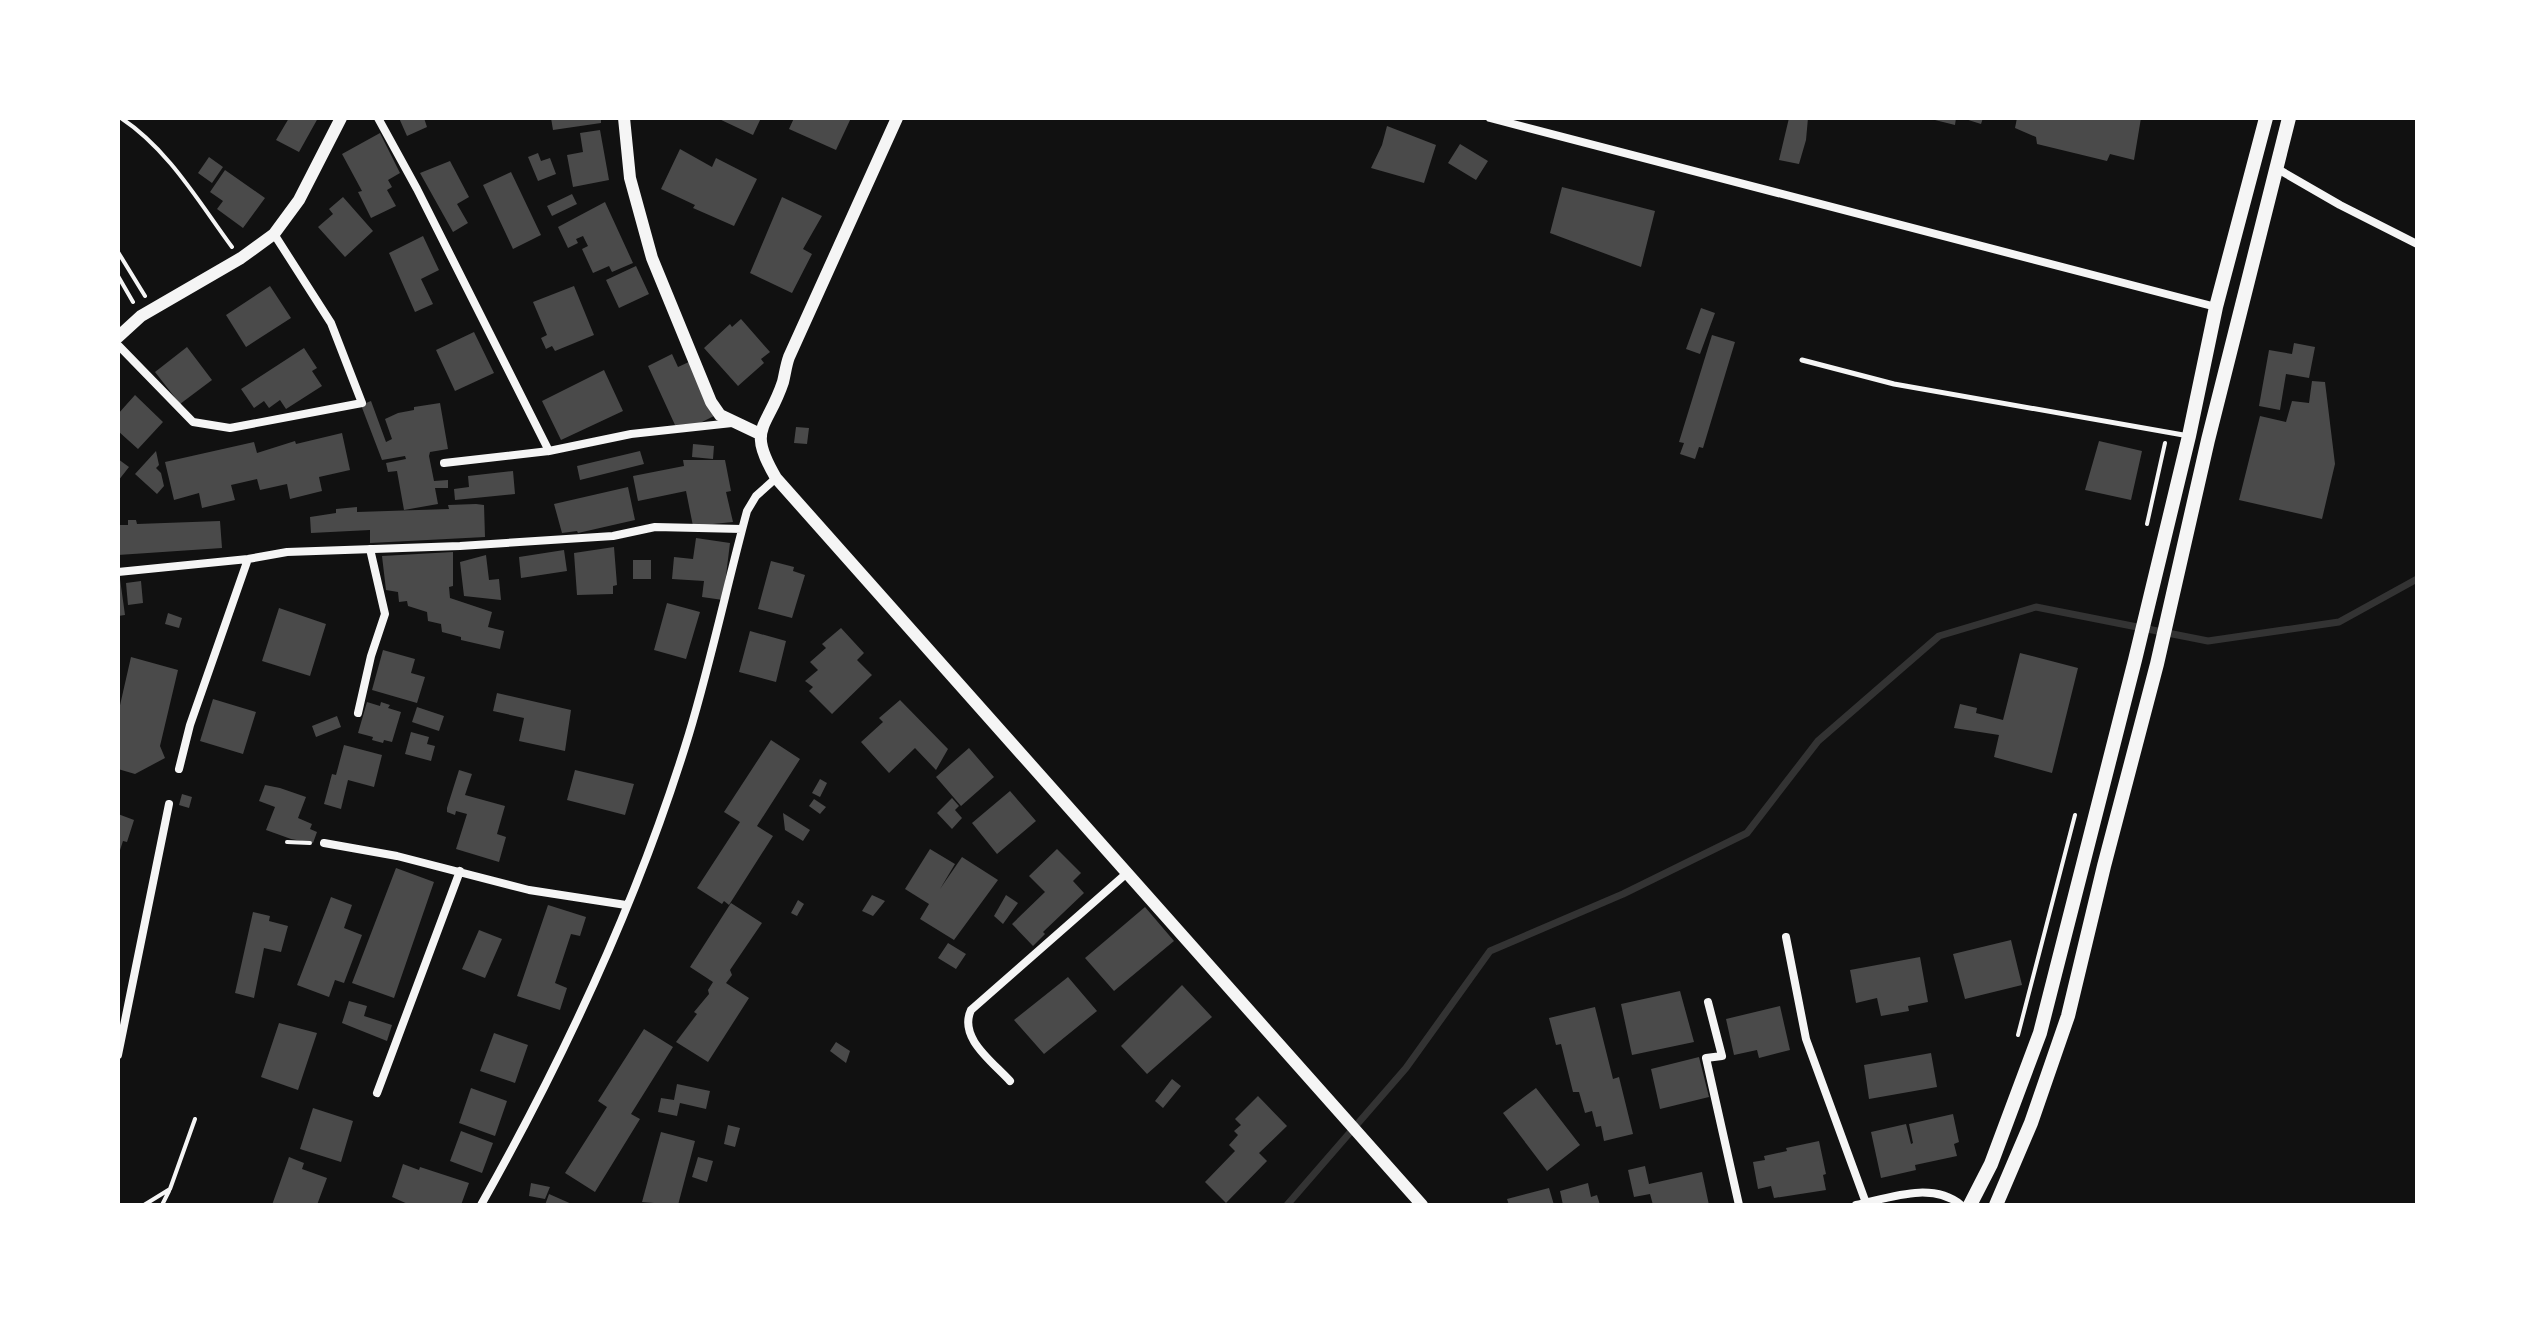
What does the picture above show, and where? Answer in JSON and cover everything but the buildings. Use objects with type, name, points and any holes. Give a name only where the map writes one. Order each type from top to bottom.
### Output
[{"type":"main road","points":[[1970,1205],[1991,1164],[2040,1033],[2135,660],[2189,436],[2216,307],[2266,118]]},
{"type":"main road","points":[[1996,1205],[2031,1123],[2068,1016],[2289,118]]},
{"type":"main road","points":[[2254,162],[2276,168]]},
{"type":"main road","points":[[2216,307],[2240,312]]},
{"type":"main road","points":[[2189,436],[2208,440]]},
{"type":"main road","points":[[2119,725],[2140,730]]},
{"type":"main road","points":[[2101,795],[2121,800]]},
{"type":"street","points":[[118,337],[141,316],[241,258],[274,234],[299,200],[341,118]]},
{"type":"street","points":[[378,118],[432,217],[549,451]]},
{"type":"street","points":[[624,118],[630,178],[652,258],[711,402],[720,415],[732,423],[760,434]]},
{"type":"street","points":[[897,118],[789,357],[784,379],[760,434],[763,455],[776,478],[1422,1205]]},
{"type":"street","points":[[1490,118],[2216,307]]},
{"type":"street","points":[[2276,168],[2417,244]]},
{"type":"street","points":[[118,345],[193,422],[230,428],[362,403],[331,323],[274,234]]},
{"type":"street","points":[[444,463],[549,451],[631,434],[732,423]]},
{"type":"street","points":[[481,1205],[541,1094],[626,905],[657,828],[689,733],[747,511],[756,496],[776,478]]},
{"type":"street","points":[[118,572],[287,552],[584,538],[613,536],[655,527],[742,529]]},
{"type":"street","points":[[358,713],[371,656],[385,614],[370,549]]},
{"type":"street","points":[[179,769],[190,725],[248,559]]},
{"type":"street","points":[[118,1055],[169,804]]},
{"type":"street","points":[[324,843],[460,871],[529,890],[626,905]]},
{"type":"street","points":[[377,1093],[460,871]]},
{"type":"street","points":[[1010,1081],[971,1038],[966,1019],[971,1010],[1127,873]]},
{"type":"street","points":[[1786,937],[1806,1039],[1861,1204],[1922,1192],[1953,1198],[1961,1205]]},
{"type":"street","points":[[1708,1002],[1722,1056],[1706,1058],[1739,1205]]},
{"type":"lane","points":[[1802,360],[1894,384],[2189,436]]},
{"type":"path","points":[[121,118],[146,135],[168,159],[241,258]]},
{"type":"path","points":[[118,252],[152,308],[141,316],[118,276]]},
{"type":"path","points":[[2016,1041],[2070,826],[2080,803]]},
{"type":"path","points":[[287,842],[324,843]]},
{"type":"path","points":[[162,1205],[195,1119]]},
{"type":"path","points":[[144,1205],[170,1189]]},
{"type":"waterway","points":[[1287,1205],[1406,1068],[1490,951],[1623,894],[1747,833],[1818,741],[1939,636],[2036,607],[2208,641],[2339,622],[2417,579]]}]
